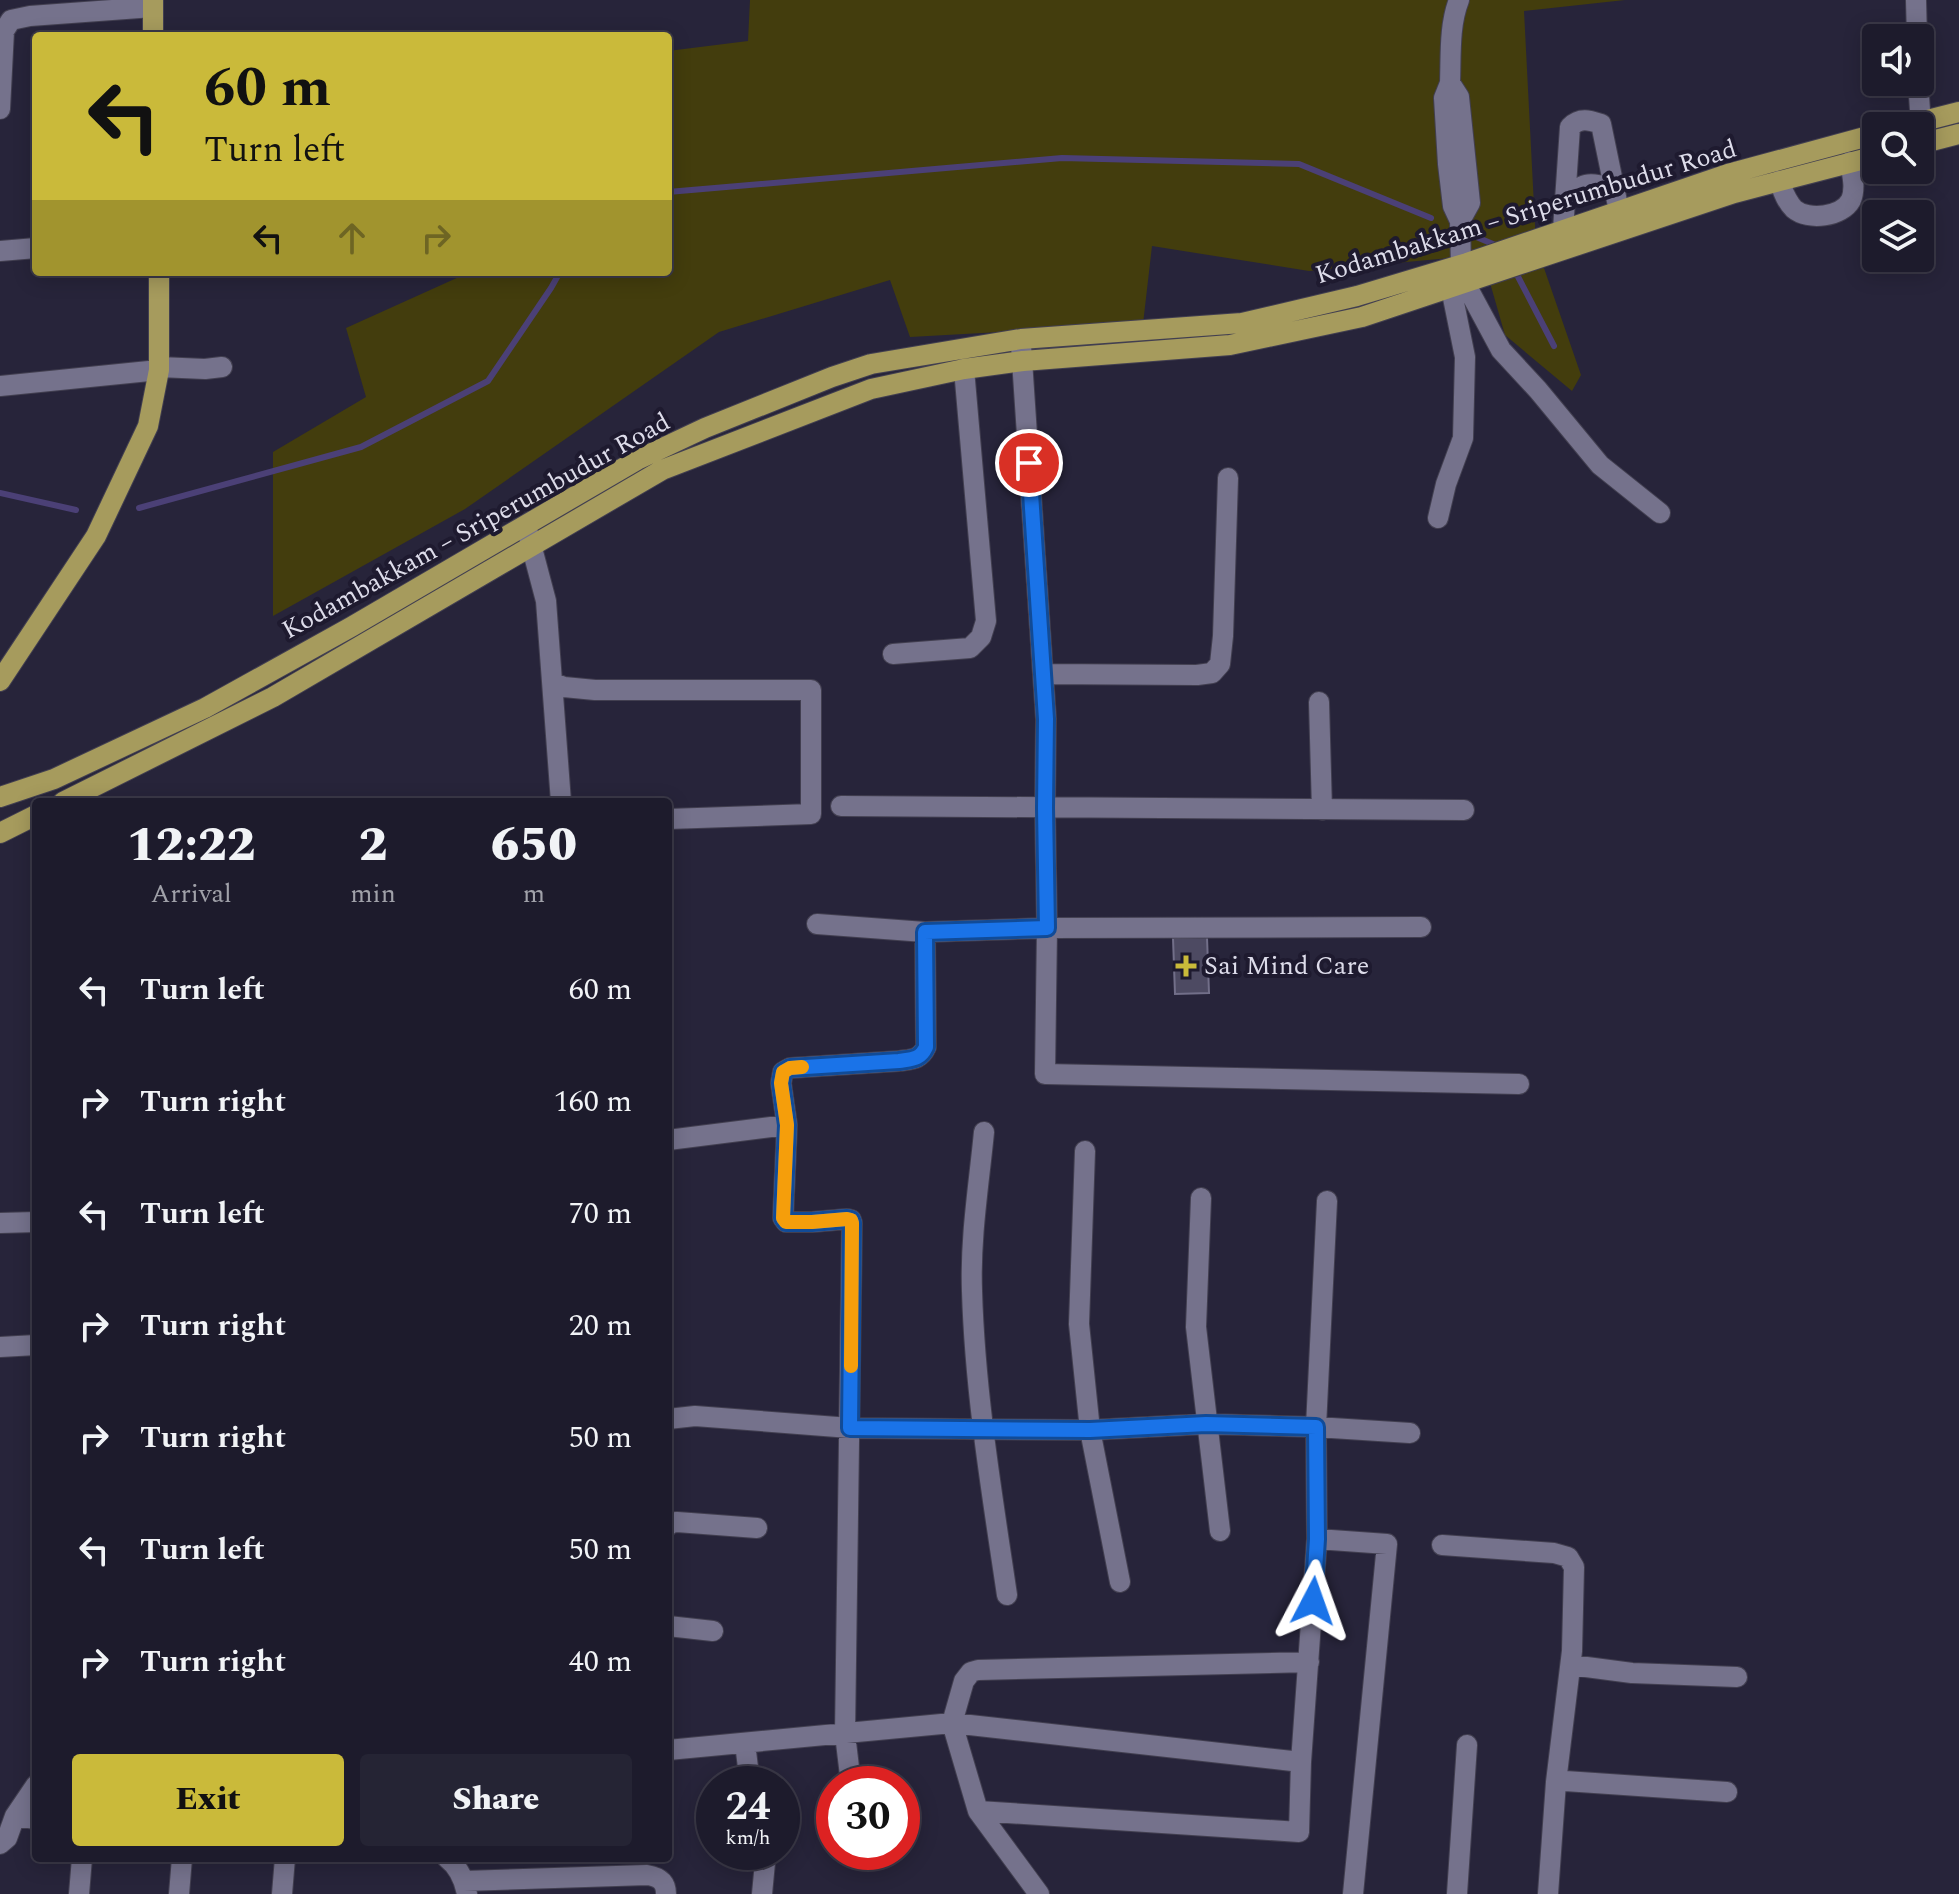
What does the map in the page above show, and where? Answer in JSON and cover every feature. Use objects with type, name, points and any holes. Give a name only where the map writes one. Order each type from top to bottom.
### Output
[{"type":"main road","points":[[153,4],[153,32]]},
{"type":"main road","points":[[1934,118],[1959,112]]},
{"type":"main road","points":[[1934,141],[1959,134]]},
{"type":"main road","name":"Kodambakkam – Sriperumbudur Road","points":[[71,798],[273,697],[662,470],[871,389],[964,369],[1023,361],[1230,345],[1362,317],[1619,211],[1728,174],[1862,138]]},
{"type":"main road","name":"Kodambakkam – Sriperumbudur Road","points":[[1557,239],[1862,159]]},
{"type":"main road","points":[[0,681],[96,536],[148,426],[159,369],[159,276]]},
{"type":"main road","name":"Kodambakkam – Sriperumbudur Road","points":[[0,797],[54,779],[205,708],[351,627],[637,460],[705,428],[832,377],[871,364],[1021,339],[1242,323],[1357,296],[1463,276]]},
{"type":"main road","points":[[0,833],[32,817]]},
{"type":"street","points":[[1438,518],[1446,484],[1463,438],[1465,357],[1460,221],[1453,206],[1456,164],[1444,98],[1450,83],[1451,39],[1459,0]]},
{"type":"street","points":[[1916,0],[1917,24]]},
{"type":"street","points":[[0,109],[4,31],[11,20],[153,4]]},
{"type":"street","points":[[1557,239],[1565,203],[1570,127],[1577,121],[1601,124],[1619,211]]},
{"type":"street","points":[[1779,181],[1786,198],[1802,214],[1829,214],[1844,209],[1851,200],[1853,180],[1850,162]]},
{"type":"street","points":[[1565,203],[1579,187],[1588,184],[1615,189]]},
{"type":"street","points":[[0,251],[32,248]]},
{"type":"street","points":[[1463,276],[1501,350],[1600,465],[1660,513]]},
{"type":"street","points":[[1021,339],[1046,719],[1045,1074],[1519,1084]]},
{"type":"street","points":[[0,386],[159,369],[222,367]]},
{"type":"street","points":[[893,654],[970,648],[981,637],[986,621],[964,369]]},
{"type":"street","points":[[1043,674],[1212,673],[1220,664],[1223,636],[1228,478]]},
{"type":"street","points":[[526,525],[546,601],[561,798]]},
{"type":"street","points":[[554,683],[595,690],[811,690],[811,814],[672,819]]},
{"type":"street","points":[[1319,702],[1322,810]]},
{"type":"street","points":[[841,806],[1464,810]]},
{"type":"street","points":[[817,924],[925,932],[1047,928],[1421,927]]},
{"type":"street","points":[[849,1766],[845,1734],[852,1223],[847,1219],[786,1222],[783,1218],[787,1125],[781,1083],[783,1072],[790,1068],[899,1061],[917,1059],[922,1055],[926,1047],[925,932]]},
{"type":"street","points":[[672,1139],[787,1125]]},
{"type":"street","points":[[984,1132],[972,1288],[983,1429],[1007,1595]]},
{"type":"street","points":[[1085,1151],[1079,1324],[1090,1430],[1120,1582]]},
{"type":"street","points":[[1201,1198],[1196,1327],[1220,1531]]},
{"type":"street","points":[[978,1811],[1299,1832],[1317,1539],[1316,1427],[1327,1201]]},
{"type":"street","points":[[0,1223],[32,1222]]},
{"type":"street","points":[[0,1347],[32,1345]]},
{"type":"street","points":[[672,1419],[695,1416],[850,1428],[1090,1430],[1206,1424],[1410,1433]]},
{"type":"street","points":[[672,1523],[757,1528]]},
{"type":"street","points":[[1317,1539],[1387,1544],[1353,1894]]},
{"type":"street","points":[[1442,1545],[1554,1553],[1568,1557],[1574,1567],[1571,1665],[1556,1782],[1548,1894]]},
{"type":"street","points":[[672,1626],[713,1631]]},
{"type":"street","points":[[1039,1894],[978,1811],[952,1723],[964,1681],[971,1672],[1309,1662]]},
{"type":"street","points":[[1571,1665],[1632,1673],[1737,1677]]},
{"type":"street","points":[[672,1750],[952,1723],[1301,1762]]},
{"type":"street","points":[[745,1743],[748,1766]]},
{"type":"street","points":[[1457,1894],[1467,1745]]},
{"type":"street","points":[[1556,1782],[1727,1792]]},
{"type":"street","points":[[0,1844],[26,1817],[32,1798]]},
{"type":"street","points":[[79,1894],[82,1862]]},
{"type":"street","points":[[179,1894],[182,1862]]},
{"type":"street","points":[[282,1894],[285,1862]]},
{"type":"street","points":[[452,1862],[465,1888],[647,1875],[662,1880],[666,1894]]},
{"type":"street","points":[[762,1894],[764,1870]]},
{"type":"shaded area","points":[[750,0],[1625,0],[1524,11],[1536,245],[1581,375],[1572,391],[1505,335],[1482,255],[1309,271],[1152,246],[1143,324],[910,337],[890,280],[719,332],[465,509],[273,616],[273,452],[366,397],[346,328],[461,276],[672,276],[672,50],[748,41]]},
{"type":"building","points":[[1207,937],[1209,993],[1175,994],[1173,938]]},
{"type":"waterway","points":[[672,192],[1062,158],[1299,164],[1431,218]]},
{"type":"waterway","points":[[1474,236],[1500,247]]},
{"type":"waterway","points":[[1514,269],[1554,346]]},
{"type":"waterway","points":[[139,508],[361,447],[488,381],[558,276]]},
{"type":"waterway","points":[[0,493],[76,510]]},
{"type":"slow traffic","points":[[802,1067],[783,1072],[781,1083],[787,1125],[783,1218],[786,1222],[795,1223],[851,1220],[851,1366]]},
{"type":"place","name":"Sai Mind Care","points":[[1186,966]]},
{"type":"route","points":[[1029,463],[1046,719],[1047,928],[925,932],[926,1047],[922,1055],[917,1059],[790,1068],[783,1072],[781,1083],[787,1125],[783,1218],[786,1222],[795,1223],[847,1219],[852,1223],[850,1428],[1090,1430],[1206,1424],[1316,1427],[1317,1539],[1313,1601]]}]
